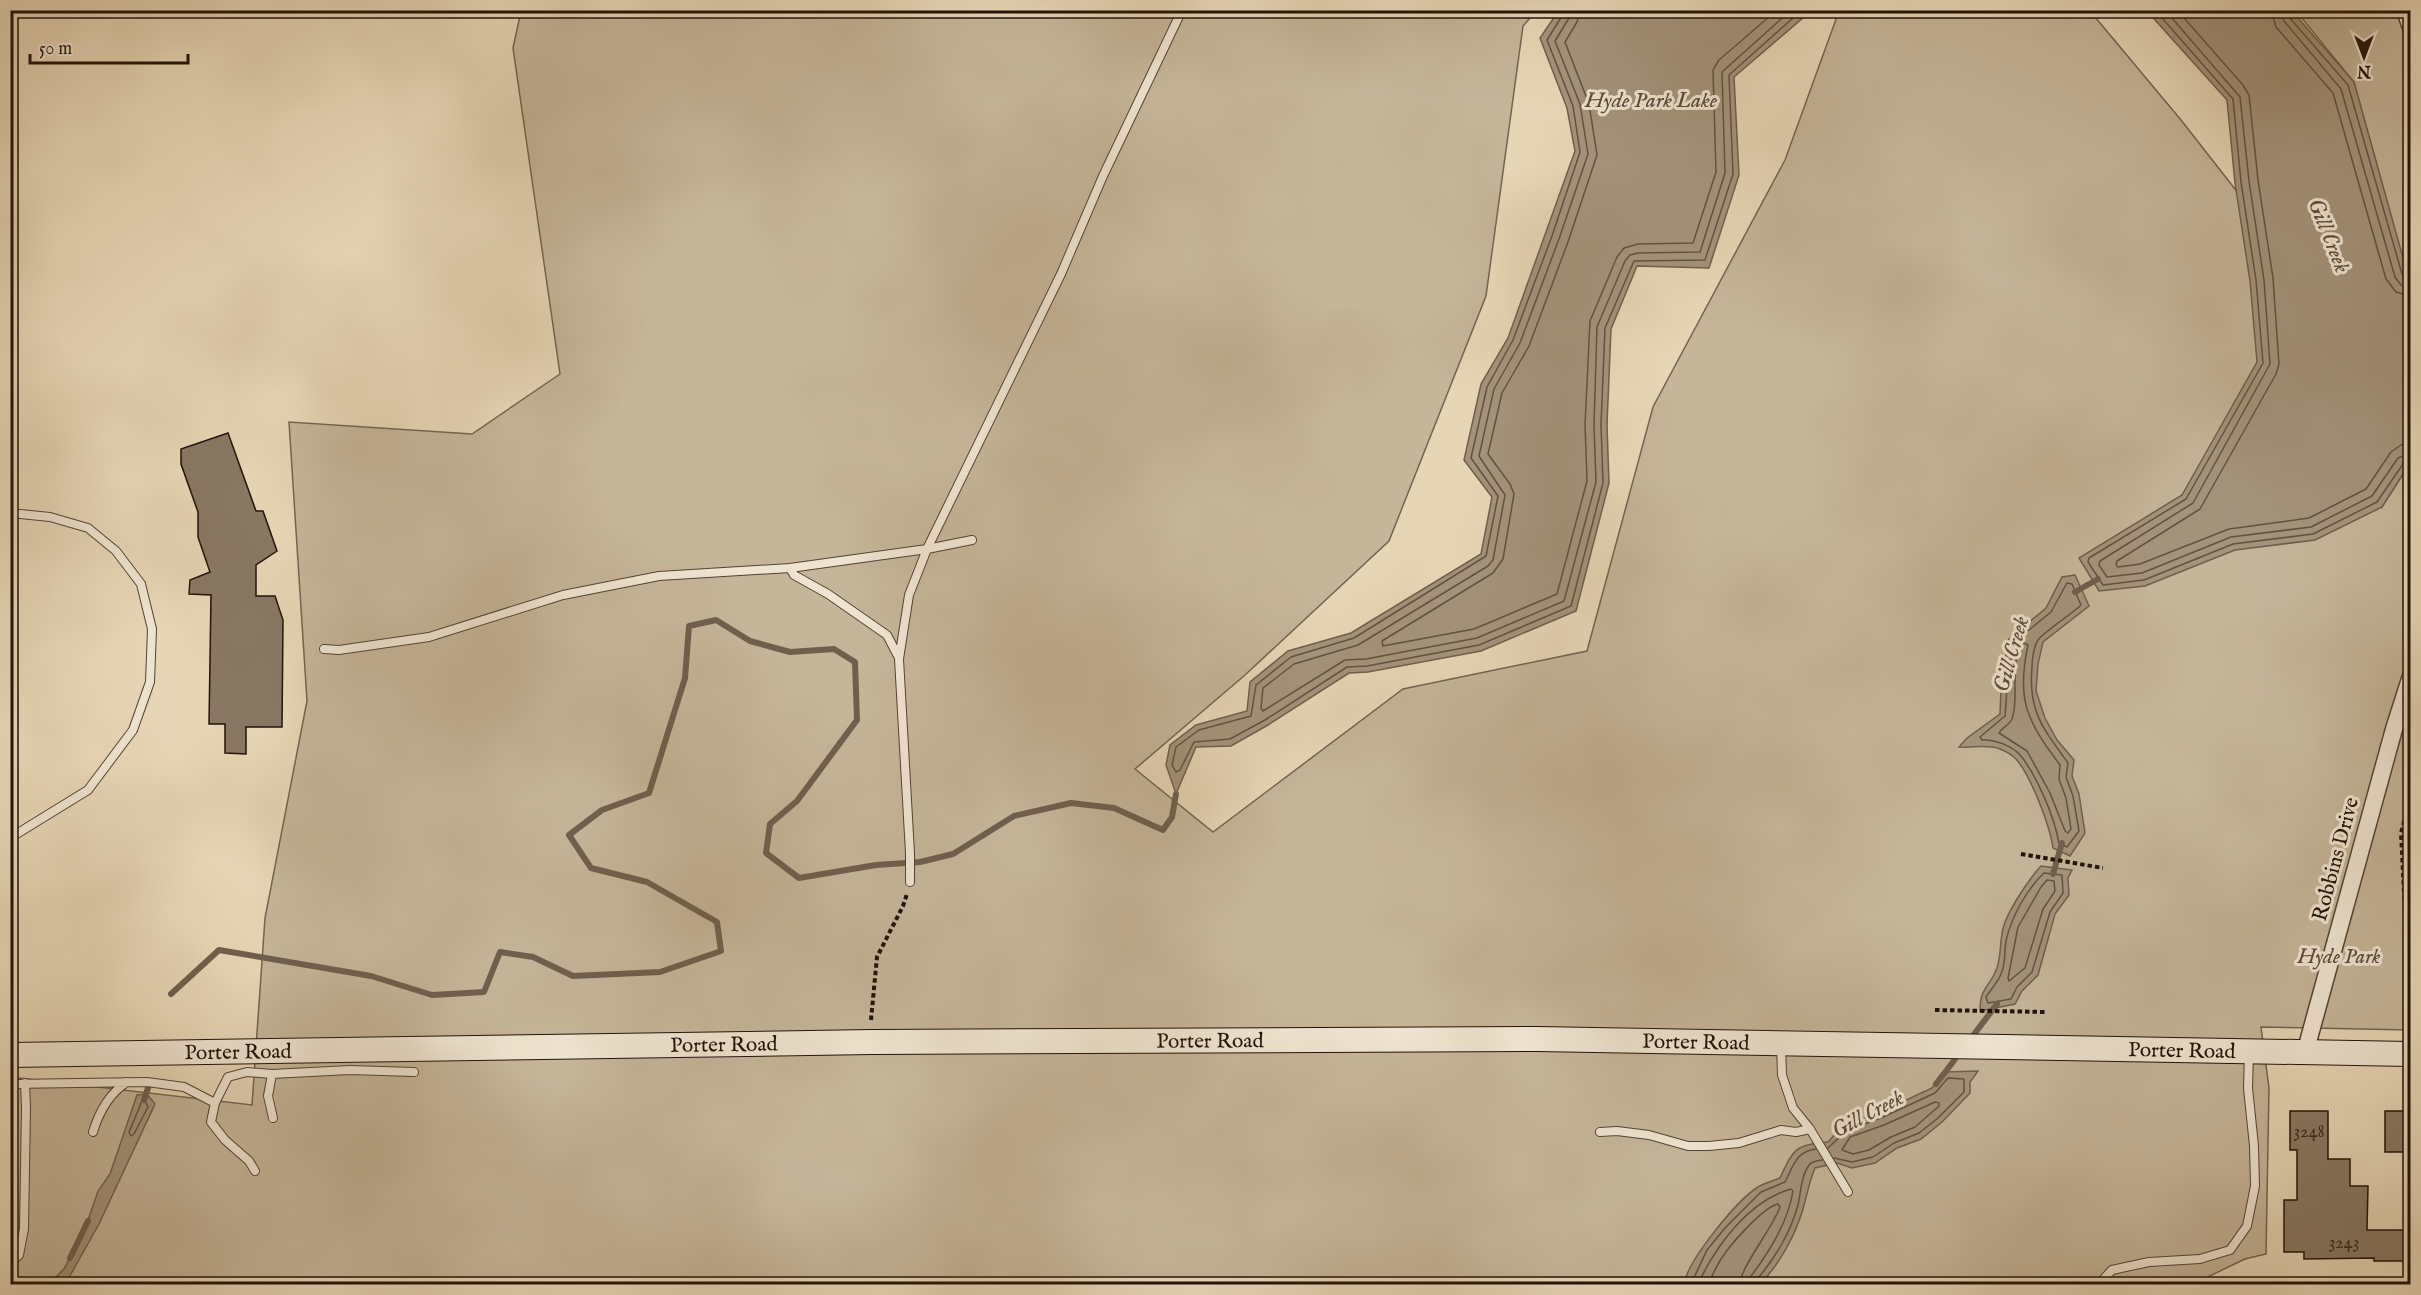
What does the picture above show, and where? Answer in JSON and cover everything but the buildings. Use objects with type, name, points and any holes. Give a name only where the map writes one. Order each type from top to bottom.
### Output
[{"type":"main road","name":"Porter Road","points":[[10,1055],[873,1042],[1537,1039],[2410,1054]]},
{"type":"street","points":[[2405,10],[2410,25]]},
{"type":"street","name":"Robbins Drive","points":[[2305,1053],[2394,729],[2410,679]]},
{"type":"lane","points":[[910,882],[899,659],[909,595],[927,549],[1061,274],[1103,176],[1182,10]]},
{"type":"lane","points":[[10,513],[50,517],[88,528],[116,551],[141,584],[152,629],[150,682],[133,730],[88,790],[10,836]]},
{"type":"lane","points":[[324,649],[339,650],[429,637],[563,595],[659,576],[790,568],[927,549],[972,540]]},
{"type":"lane","points":[[790,568],[794,575],[828,594],[887,635],[899,659]]},
{"type":"lane","points":[[1781,1044],[1782,1075],[1792,1108],[1810,1129],[1848,1192]]},
{"type":"lane","points":[[2099,1284],[2112,1270],[2149,1262],[2200,1259],[2230,1250],[2247,1226],[2255,1186],[2254,1146],[2248,1088],[2249,1052]]},
{"type":"lane","points":[[255,1171],[249,1161],[225,1140],[212,1122],[215,1103],[228,1077],[247,1072],[272,1074],[350,1070],[414,1072]]},
{"type":"lane","points":[[272,1074],[268,1096],[273,1118]]},
{"type":"lane","points":[[10,1084],[127,1082],[184,1087],[215,1103]]},
{"type":"lane","points":[[93,1132],[111,1095],[127,1082]]},
{"type":"lane","points":[[10,1263],[19,1255],[24,1222],[26,1107],[24,1083]]},
{"type":"lane","points":[[1600,1132],[1617,1131],[1649,1135],[1688,1146],[1709,1146],[1739,1143],[1781,1130],[1796,1132],[1810,1129]]},
{"type":"path","points":[[2410,798],[2401,833],[2410,1011]]},
{"type":"path","points":[[2021,854],[2103,868]]},
{"type":"path","points":[[873,1042],[870,1013],[877,957],[903,906],[910,882]]},
{"type":"path","points":[[1935,1010],[2046,1012]]},
{"type":"green space","name":"Hyde Park","points":[[521,11],[1536,11],[1523,26],[1486,296],[1389,541],[1245,675],[1135,769],[1213,832],[1403,689],[1587,651],[1653,407],[1785,160],[1839,11],[2090,11],[2181,120],[2289,258],[2382,507],[2410,463],[2410,1030],[2261,1027],[2269,1088],[2266,1254],[2245,1259],[2193,1284],[11,1284],[11,1077],[252,1105],[265,918],[307,701],[289,422],[472,434],[560,374],[513,48]]},
{"type":"green space","points":[[2296,11],[2410,11],[2410,286],[2354,82]]},
{"type":"water","name":"Hyde Park Lake","points":[[1559,10],[1811,11],[1734,77],[1739,175],[1709,268],[1637,266],[1611,329],[1607,425],[1609,483],[1576,611],[1481,651],[1368,672],[1349,673],[1231,746],[1196,747],[1176,794],[1166,765],[1170,745],[1196,725],[1247,711],[1250,682],[1288,651],[1351,633],[1481,554],[1492,497],[1464,460],[1481,384],[1508,338],[1575,151],[1567,108],[1540,38]]},
{"type":"water","points":[[2147,11],[2292,11],[2354,82],[2410,283],[2410,463],[2382,507],[2315,540],[2235,550],[2145,586],[2099,591],[2079,558],[2182,495],[2257,362],[2250,281],[2235,183],[2227,100]]},
{"type":"water","points":[[2075,575],[2089,606],[2043,642],[2038,664],[2036,691],[2045,718],[2057,740],[2074,760],[2072,776],[2079,794],[2085,833],[2070,856],[2053,848],[2039,802],[2028,777],[2016,759],[2000,749],[1985,746],[1959,747],[1967,738],[2000,714],[2008,640],[2046,608],[2062,577]]},
{"type":"water","points":[[2041,866],[2072,870],[2068,878],[2069,895],[2055,914],[2038,975],[2022,991],[2015,1004],[1980,1011],[1982,997],[1997,968],[2005,922],[2021,892]]},
{"type":"water","points":[[1978,1071],[1970,1082],[1970,1093],[1942,1122],[1921,1139],[1897,1148],[1875,1163],[1852,1168],[1837,1163],[1815,1168],[1800,1219],[1791,1240],[1774,1268],[1760,1284],[1684,1284],[1694,1261],[1726,1217],[1758,1187],[1780,1178],[1797,1150],[1809,1145],[1828,1142],[1843,1126],[1879,1113],[1932,1088],[1944,1072]]},
{"type":"water","points":[[147,1094],[155,1104],[99,1224],[67,1281],[64,1284],[49,1284],[64,1269],[87,1223],[98,1191],[110,1174],[137,1095]]},
{"type":"waterway","name":"Gill Creek","points":[[2075,592],[2098,579]]},
{"type":"waterway","points":[[171,994],[219,950],[371,976],[432,995],[484,992],[500,952],[533,957],[573,976],[660,972],[721,951],[717,922],[647,882],[591,868],[569,835],[602,810],[649,793],[685,678],[689,626],[716,620],[750,641],[790,652],[834,649],[855,662],[857,720],[797,801],[770,824],[766,853],[799,878],[876,865],[920,862],[953,854],[1014,816],[1071,803],[1114,808],[1163,830],[1172,817],[1176,794]]},
{"type":"waterway","name":"Gill Creek","points":[[2053,874],[2062,843]]},
{"type":"waterway","name":"Gill Creek","points":[[1969,1041],[1997,1004]]},
{"type":"waterway","name":"Gill Creek","points":[[1936,1084],[1959,1054]]},
{"type":"waterway","points":[[144,1100],[150,1082]]},
{"type":"waterway","points":[[70,1258],[88,1221]]}]
